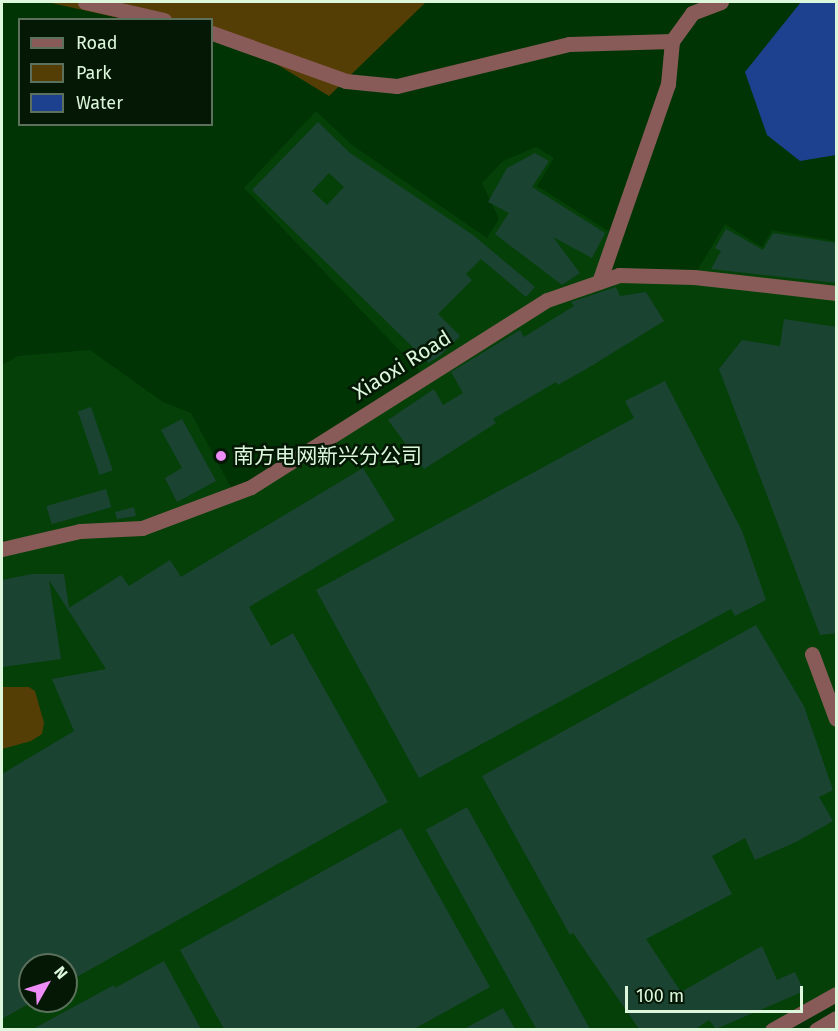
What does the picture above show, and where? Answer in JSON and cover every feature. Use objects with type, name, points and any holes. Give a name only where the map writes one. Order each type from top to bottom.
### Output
[{"type":"street","points":[[85,2],[155,18]]},
{"type":"street","points":[[599,282],[668,84],[672,41],[692,7],[721,2]]},
{"type":"street","points":[[213,33],[346,81],[397,86],[569,44],[672,41]]},
{"type":"street","name":"Xiaoxi Road","points":[[2,549],[80,531],[142,528],[251,487],[547,300],[619,275],[694,276],[837,293]]},
{"type":"street","points":[[812,654],[837,719]]},
{"type":"street","points":[[772,1029],[837,994]]},
{"type":"street","points":[[816,1029],[837,1018]]},
{"type":"shaded area","points":[[316,111],[352,145],[487,238],[499,219],[482,183],[503,161],[536,147],[554,158],[537,186],[610,232],[598,274],[694,276],[725,224],[762,247],[772,230],[836,241],[836,994],[772,1030],[2,1029],[2,549],[71,532],[2,541],[2,365],[18,356],[90,350],[163,402],[191,413],[234,493],[424,376],[244,188]]},
{"type":"green space","points":[[47,2],[426,2],[329,96],[255,51],[213,41],[213,18],[119,18]]},
{"type":"green space","points":[[2,687],[29,687],[35,691],[44,723],[42,734],[31,741],[2,749]]},
{"type":"water","points":[[801,2],[836,2],[836,155],[800,161],[767,135],[745,72]]},
{"type":"building","points":[[318,122],[350,153],[473,235],[535,287],[526,297],[481,259],[466,274],[472,280],[438,314],[460,336],[441,355],[429,363],[252,190]],"holes":[[[329,173],[344,187],[327,205],[312,191]]]},
{"type":"building","points":[[535,153],[549,161],[532,187],[605,233],[592,258],[553,237],[580,273],[562,285],[495,234],[509,213],[488,202],[507,168]]},
{"type":"building","points":[[726,229],[763,250],[773,233],[837,243],[837,283],[711,269],[721,251],[715,248]]},
{"type":"building","points":[[616,287],[620,296],[646,292],[664,321],[593,365],[558,385],[556,382],[493,419],[496,423],[424,469],[388,420],[434,389],[443,405],[463,393],[451,372],[520,330],[524,337],[574,306],[571,302]]},
{"type":"building","points":[[784,319],[837,327],[837,633],[820,635],[719,369],[742,340],[780,346]]},
{"type":"building","points":[[665,381],[742,531],[766,600],[735,616],[731,609],[419,778],[316,590],[634,418],[625,401]]},
{"type":"building","points":[[91,407],[113,470],[100,475],[78,412]]},
{"type":"building","points":[[182,419],[216,481],[177,502],[165,478],[182,468],[161,430]]},
{"type":"building","points":[[363,468],[395,520],[249,607],[271,646],[293,633],[388,802],[78,976],[78,953],[18,953],[18,1010],[2,1019],[2,774],[74,731],[52,679],[106,669],[49,580],[61,659],[2,667],[2,580],[32,574],[64,574],[69,608],[121,575],[129,586],[170,560],[181,577]]},
{"type":"building","points":[[106,489],[111,507],[52,524],[46,506]]},
{"type":"building","points":[[134,507],[136,516],[117,519],[115,512]]},
{"type":"building","points":[[756,625],[804,706],[833,790],[819,797],[833,821],[798,841],[755,860],[745,838],[712,856],[732,894],[646,939],[681,992],[762,946],[777,980],[795,972],[804,991],[716,1029],[709,1020],[696,1029],[639,1029],[573,933],[570,935],[482,776]]},
{"type":"building","points":[[467,807],[591,1030],[537,1030],[426,830]]},
{"type":"building","points":[[401,828],[490,987],[414,1029],[224,1029],[180,950]]},
{"type":"building","points":[[164,961],[201,1029],[33,1029],[62,1013],[78,1013],[78,1005],[114,985],[115,988]]},
{"type":"building","points":[[503,1008],[515,1029],[464,1029]]},
{"type":"place","name":"南方电网新兴分公司","points":[[221,456]]}]
